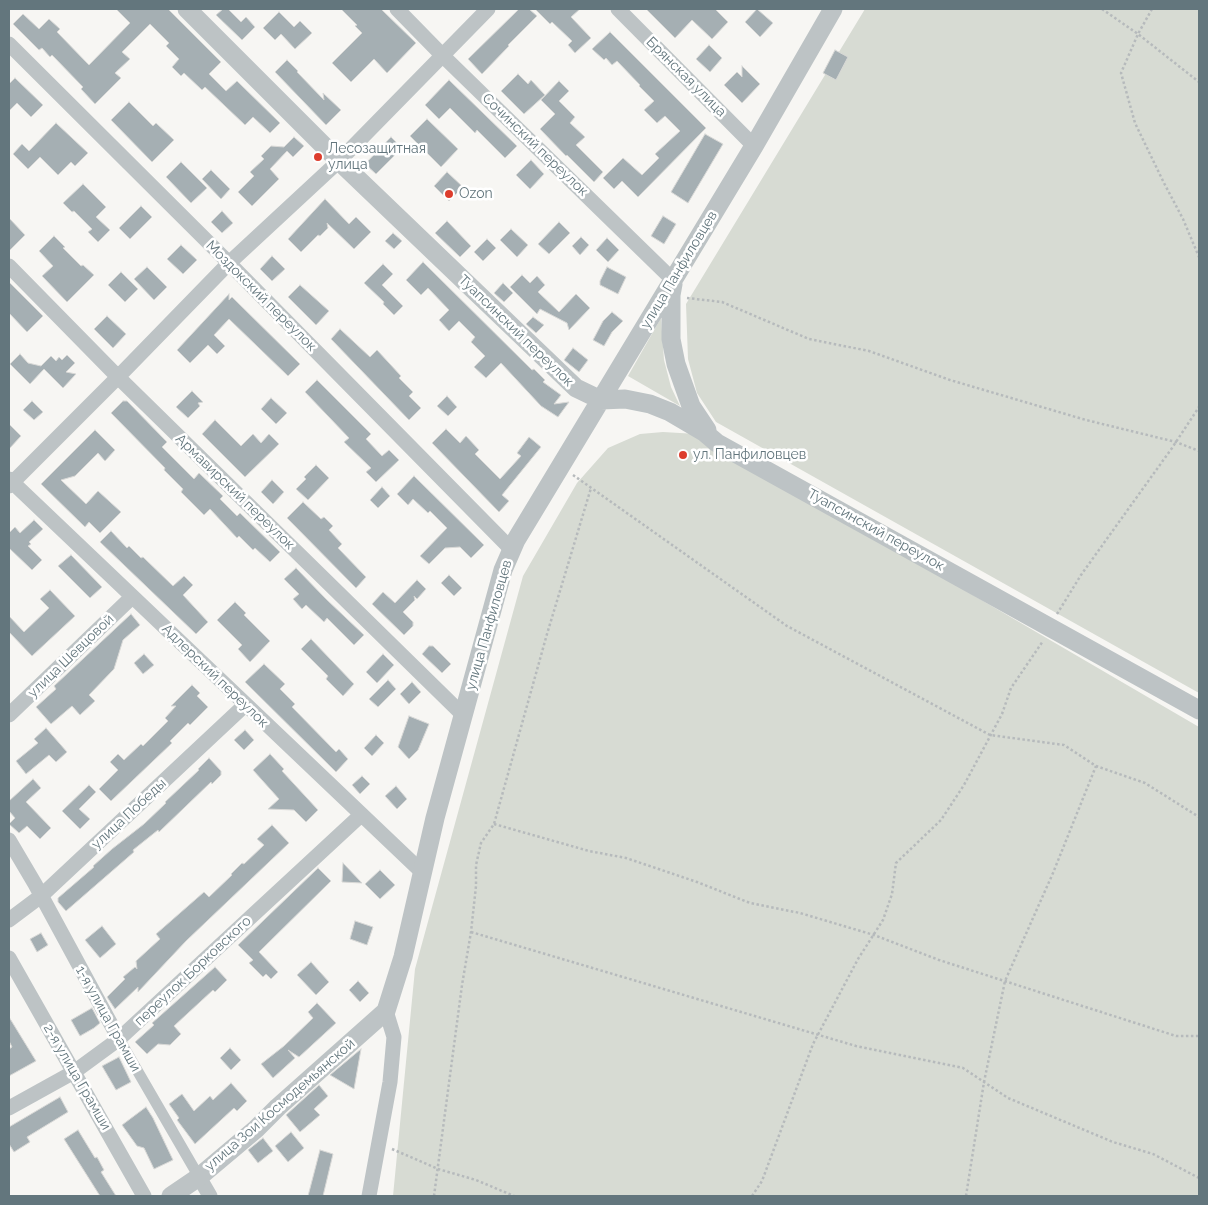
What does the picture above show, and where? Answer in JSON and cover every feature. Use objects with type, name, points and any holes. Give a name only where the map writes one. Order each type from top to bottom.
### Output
[{"type":"street","name":"Туапсинский переулок","points":[[187,9],[339,161],[576,388],[601,400],[625,399],[650,404],[685,421],[718,443],[1199,710]]},
{"type":"street","name":"Сочинский переулок","points":[[397,9],[672,288]]},
{"type":"street","points":[[10,482],[118,378],[229,263],[339,161],[488,9]]},
{"type":"street","name":"Брянская улица","points":[[618,9],[754,146]]},
{"type":"street","name":"улица Панфиловцев","points":[[386,1010],[403,957],[435,818],[503,570],[516,540],[672,288],[833,9]]},
{"type":"street","name":"Моздокский переулок","points":[[9,44],[229,263],[512,550]]},
{"type":"street","name":"Армавирский переулок","points":[[9,266],[118,378],[463,715]]},
{"type":"street","points":[[672,288],[671,339],[683,388],[697,417],[718,443]]},
{"type":"street","name":"Адлерский переулок","points":[[10,482],[422,872]]},
{"type":"street","name":"улица Шевцовой","points":[[9,715],[132,597]]},
{"type":"street","name":"улица Победы","points":[[9,920],[41,896],[245,704]]},
{"type":"street","name":"переулок Борковского","points":[[9,1108],[74,1072],[120,1039],[361,815]]},
{"type":"street","name":"1-я улица Грамши","points":[[9,840],[210,1196]]},
{"type":"street","name":"2-я улица Грамши","points":[[9,958],[144,1196]]},
{"type":"street","points":[[369,1196],[390,1082],[394,1037],[386,1010]]},
{"type":"street","name":"улица Зои Космодемьянской","points":[[171,1196],[199,1177],[256,1129],[386,1010]]},
{"type":"path","points":[[1102,9],[1138,34],[1199,82]]},
{"type":"path","points":[[1152,9],[1138,34],[1121,73],[1135,122],[1183,218],[1199,258]]},
{"type":"path","points":[[672,288],[722,302],[809,340],[869,351],[950,380],[1077,418],[1176,442],[1199,451]]},
{"type":"path","points":[[752,1196],[762,1181],[813,1044],[858,959],[883,920],[892,894],[896,863],[941,820],[964,785],[1002,714],[1011,688],[1052,628],[1058,613],[1081,575],[1199,407]]},
{"type":"path","points":[[561,467],[787,626],[990,735],[1064,745],[1096,766],[1145,784],[1199,817]]},
{"type":"path","points":[[434,1196],[462,985],[471,932],[476,886],[476,865],[481,843],[494,824],[546,634],[591,488]]},
{"type":"path","points":[[966,1196],[984,1082],[1005,981],[1053,873],[1096,766]]},
{"type":"path","points":[[494,824],[589,851],[626,858],[697,882],[750,903],[800,913],[874,935],[939,960],[1176,1036],[1199,1036]]},
{"type":"path","points":[[471,932],[856,1046],[963,1068],[1008,1098],[1113,1142],[1153,1154],[1199,1178]]},
{"type":"path","points":[[379,1144],[438,1169],[476,1180],[514,1196]]},
{"type":"shaded area","points":[[865,9],[1199,9],[1199,693],[716,422],[697,393],[688,359],[686,304]]},
{"type":"shaded area","points":[[661,318],[664,360],[671,387],[680,406],[628,376]]},
{"type":"shaded area","points":[[663,432],[697,434],[1199,727],[1199,1196],[393,1196],[415,969],[523,576],[577,483],[608,448],[640,434]]},
{"type":"building","points":[[116,9],[168,9],[221,62],[209,74],[226,91],[237,81],[280,123],[270,133],[253,117],[245,125],[205,87],[202,90],[184,73],[181,76],[172,67],[179,59],[166,46],[169,43],[150,24],[122,52],[130,59],[115,73],[121,78],[95,104],[81,89],[83,87],[52,55],[50,57],[42,48],[39,50],[13,24],[23,14],[39,29],[49,19],[60,29],[57,32],[89,65],[130,23]]},
{"type":"building","points":[[223,9],[228,9],[241,22],[246,17],[255,27],[242,40],[216,15]]},
{"type":"building","points":[[341,9],[381,9],[416,43],[387,73],[374,59],[351,82],[332,63],[362,33],[355,26],[357,25]]},
{"type":"building","points":[[519,9],[529,9],[537,16],[482,74],[468,59]]},
{"type":"building","points":[[535,9],[580,9],[571,17],[591,38],[575,53],[568,45],[572,41],[552,22],[550,24]]},
{"type":"building","points":[[646,9],[715,9],[728,22],[712,39],[692,20],[675,38]]},
{"type":"building","points":[[757,9],[773,23],[760,37],[745,22]]},
{"type":"building","points":[[279,12],[294,27],[300,21],[312,33],[295,49],[281,34],[275,40],[263,28]]},
{"type":"building","points":[[610,32],[706,128],[638,197],[622,181],[614,189],[603,178],[623,158],[642,175],[659,158],[655,154],[680,131],[665,116],[657,123],[644,110],[654,101],[640,85],[617,61],[612,65],[606,58],[604,60],[592,49]]},
{"type":"building","points":[[709,45],[722,58],[710,72],[696,59]]},
{"type":"building","points":[[835,50],[848,57],[836,80],[823,73]]},
{"type":"building","points":[[287,60],[324,100],[323,93],[341,110],[326,125],[275,72]]},
{"type":"building","points":[[742,66],[760,84],[742,103],[724,85],[737,72],[742,77]]},
{"type":"building","points":[[518,74],[528,84],[531,80],[545,95],[524,114],[501,91]]},
{"type":"building","points":[[15,78],[43,105],[31,117],[17,103],[9,111],[9,84]]},
{"type":"building","points":[[449,80],[517,146],[505,158],[477,130],[475,133],[450,108],[439,119],[425,105]]},
{"type":"building","points":[[559,81],[569,91],[559,101],[575,117],[570,123],[585,137],[576,145],[603,172],[594,182],[540,129],[555,114],[541,100]]},
{"type":"building","points":[[129,102],[153,126],[156,123],[174,140],[152,162],[111,120]]},
{"type":"building","points":[[427,119],[458,149],[441,167],[410,136]]},
{"type":"building","points":[[56,123],[88,153],[75,166],[71,162],[58,175],[40,157],[28,169],[13,154],[22,144],[29,151]]},
{"type":"building","points":[[705,134],[723,144],[688,203],[671,192]]},
{"type":"building","points":[[294,137],[304,146],[293,157],[287,151],[270,169],[279,179],[252,206],[238,192],[254,176],[250,172],[264,159],[261,156],[271,146],[284,147]]},
{"type":"building","points":[[391,137],[402,148],[376,174],[365,164]]},
{"type":"building","points":[[531,160],[544,174],[530,189],[516,175]]},
{"type":"building","points":[[181,162],[207,188],[191,203],[166,177]]},
{"type":"building","points":[[211,170],[230,189],[221,199],[202,179]]},
{"type":"building","points":[[447,172],[463,187],[449,201],[434,186]]},
{"type":"building","points":[[83,184],[106,207],[96,217],[110,230],[98,242],[88,232],[92,229],[63,203]]},
{"type":"building","points":[[325,199],[349,224],[356,217],[371,232],[354,249],[327,223],[328,228],[301,252],[288,239]]},
{"type":"building","points":[[141,206],[152,217],[130,239],[119,228]]},
{"type":"building","points":[[222,211],[233,223],[222,233],[211,222]]},
{"type":"building","points":[[663,216],[676,224],[664,244],[651,236]]},
{"type":"building","points":[[9,218],[25,235],[9,251]]},
{"type":"building","points":[[447,221],[471,246],[460,257],[435,233]]},
{"type":"building","points":[[559,222],[570,233],[549,254],[538,244]]},
{"type":"building","points":[[511,229],[528,245],[517,257],[500,240]]},
{"type":"building","points":[[393,233],[402,241],[394,249],[385,241]]},
{"type":"building","points":[[54,236],[81,266],[83,265],[94,275],[67,302],[42,276],[53,266],[39,251]]},
{"type":"building","points":[[581,237],[589,245],[580,255],[572,246]]},
{"type":"building","points":[[607,238],[619,250],[608,262],[596,250]]},
{"type":"building","points":[[487,239],[496,248],[483,261],[474,252]]},
{"type":"building","points":[[181,245],[197,260],[183,274],[167,259]]},
{"type":"building","points":[[272,256],[285,269],[272,281],[260,269]]},
{"type":"building","points":[[423,262],[532,370],[534,369],[545,380],[543,382],[561,395],[554,404],[569,402],[558,417],[541,406],[501,363],[486,378],[474,367],[485,356],[471,342],[475,337],[459,321],[449,331],[439,320],[449,310],[428,288],[421,295],[406,280]]},
{"type":"building","points":[[383,264],[393,274],[382,285],[403,306],[394,315],[383,304],[384,302],[364,283]]},
{"type":"building","points":[[147,267],[167,287],[154,300],[134,279]]},
{"type":"building","points":[[607,267],[626,277],[618,294],[600,285]]},
{"type":"building","points":[[121,272],[138,289],[125,302],[108,285]]},
{"type":"building","points":[[522,275],[530,283],[537,276],[545,285],[538,292],[559,312],[576,294],[590,308],[569,330],[567,323],[540,309],[537,314],[510,287]]},
{"type":"building","points":[[9,282],[43,316],[27,332],[9,313]]},
{"type":"building","points":[[503,283],[513,293],[504,302],[494,293]]},
{"type":"building","points":[[300,285],[329,311],[316,325],[288,297]]},
{"type":"building","points":[[229,294],[229,300],[232,297],[300,364],[288,376],[229,319],[214,335],[225,346],[217,354],[208,345],[190,363],[177,350]]},
{"type":"building","points":[[612,312],[623,321],[612,332],[604,346],[593,340],[603,321]]},
{"type":"building","points":[[107,316],[126,334],[113,348],[94,329]]},
{"type":"building","points":[[533,317],[544,325],[536,333],[526,324]]},
{"type":"building","points":[[340,329],[370,357],[377,350],[401,376],[399,378],[413,392],[409,396],[421,408],[409,420],[331,339]]},
{"type":"building","points":[[573,348],[588,360],[579,372],[564,360]]},
{"type":"building","points":[[20,354],[28,363],[41,366],[51,356],[56,361],[59,357],[62,360],[67,355],[75,363],[66,372],[76,374],[63,388],[44,369],[30,384],[10,364]]},
{"type":"building","points":[[317,380],[371,434],[366,439],[382,456],[389,450],[399,460],[376,482],[366,472],[371,468],[344,442],[349,438],[305,392]]},
{"type":"building","points":[[192,391],[203,402],[198,403],[200,406],[188,418],[176,407]]},
{"type":"building","points":[[447,396],[457,407],[448,416],[437,406]]},
{"type":"building","points":[[271,398],[287,413],[276,424],[261,409]]},
{"type":"building","points":[[32,401],[43,412],[34,420],[23,410]]},
{"type":"building","points":[[123,401],[127,401],[167,442],[162,447],[194,479],[199,473],[223,496],[220,499],[237,516],[240,513],[280,552],[270,562],[255,548],[253,550],[239,536],[237,538],[210,509],[204,515],[181,492],[183,489],[164,470],[165,468],[111,413]]},
{"type":"building","points":[[215,420],[241,446],[253,434],[261,443],[269,434],[279,444],[245,477],[202,434]]},
{"type":"building","points":[[9,424],[21,436],[9,449]]},
{"type":"building","points":[[446,429],[460,443],[466,436],[479,450],[475,454],[500,479],[521,456],[517,453],[529,437],[541,447],[502,495],[509,501],[499,512],[432,443]]},
{"type":"building","points":[[95,430],[115,450],[105,461],[98,453],[75,476],[61,480],[86,504],[98,491],[121,512],[100,533],[89,522],[85,527],[41,484]]},
{"type":"building","points":[[316,465],[329,478],[308,500],[296,489],[306,479],[304,477]]},
{"type":"building","points":[[414,476],[484,545],[471,558],[460,547],[445,548],[429,564],[420,556],[447,528],[430,511],[428,513],[413,499],[408,505],[397,494]]},
{"type":"building","points":[[272,480],[284,492],[273,504],[261,492]]},
{"type":"building","points":[[382,487],[390,496],[378,508],[370,500]]},
{"type":"building","points":[[303,502],[321,519],[324,517],[333,526],[329,530],[342,544],[338,548],[366,577],[356,588],[287,518]]},
{"type":"building","points":[[34,520],[43,529],[29,542],[31,544],[28,546],[42,560],[32,570],[9,548],[9,533],[15,527],[20,533]]},
{"type":"building","points":[[111,531],[127,548],[129,546],[141,558],[143,557],[173,586],[184,576],[193,585],[183,595],[208,622],[196,634],[100,542]]},
{"type":"building","points":[[71,555],[102,587],[90,598],[58,566]]},
{"type":"building","points":[[296,568],[364,635],[354,645],[327,618],[324,622],[306,605],[302,609],[293,599],[299,594],[284,579]]},
{"type":"building","points":[[449,575],[462,588],[454,596],[441,583]]},
{"type":"building","points":[[417,580],[426,589],[417,599],[414,596],[415,600],[403,612],[413,622],[413,626],[404,635],[372,604],[383,592],[395,603]]},
{"type":"building","points":[[50,590],[75,616],[32,656],[9,632],[9,616],[24,632],[49,608],[40,599]]},
{"type":"building","points":[[235,602],[246,613],[244,615],[270,641],[250,662],[238,649],[242,645],[217,620]]},
{"type":"building","points":[[131,614],[140,625],[123,640],[114,669],[89,695],[95,701],[80,715],[72,706],[51,724],[36,707],[56,689],[54,686]]},
{"type":"building","points":[[311,639],[354,684],[343,696],[326,679],[328,676],[301,649]]},
{"type":"building","points":[[429,646],[433,646],[451,664],[442,673],[422,654]]},
{"type":"building","points":[[144,654],[154,665],[143,674],[134,663]]},
{"type":"building","points":[[383,654],[394,665],[377,683],[366,672]]},
{"type":"building","points":[[264,664],[285,684],[280,689],[295,704],[292,707],[336,752],[339,749],[348,759],[336,772],[245,682]]},
{"type":"building","points":[[388,680],[396,689],[378,707],[369,699]]},
{"type":"building","points":[[412,682],[421,692],[409,704],[400,694]]},
{"type":"building","points":[[192,685],[200,693],[197,696],[208,707],[190,725],[188,723],[170,741],[172,743],[111,801],[99,789],[118,770],[110,762],[118,754],[124,760],[141,744],[143,746],[168,721],[165,718],[176,706],[171,706]]},
{"type":"building","points":[[409,716],[429,724],[418,750],[409,759],[398,747]]},
{"type":"building","points":[[46,728],[67,752],[56,762],[49,755],[26,774],[16,761],[38,743],[34,739]]},
{"type":"building","points":[[245,730],[254,740],[244,750],[234,740]]},
{"type":"building","points":[[376,735],[384,743],[372,756],[364,748]]},
{"type":"building","points":[[270,754],[284,769],[282,771],[318,810],[306,822],[294,810],[268,809],[279,799],[253,770]]},
{"type":"building","points":[[209,758],[221,771],[221,775],[212,784],[211,782],[159,832],[158,830],[133,850],[134,852],[66,911],[58,902],[58,898],[112,849],[144,824]]},
{"type":"building","points":[[362,776],[370,784],[360,794],[352,785]]},
{"type":"building","points":[[33,779],[41,788],[26,802],[51,828],[40,839],[27,826],[19,833],[9,824],[15,818],[9,811],[9,801]]},
{"type":"building","points":[[89,785],[96,792],[79,809],[90,819],[80,829],[62,811]]},
{"type":"building","points":[[396,786],[407,799],[397,809],[385,796]]},
{"type":"building","points":[[272,825],[289,843],[186,941],[138,992],[138,987],[115,1009],[107,997],[125,979],[123,977],[135,967],[137,969],[136,961],[160,939],[156,934],[204,892],[209,897],[242,863],[244,864],[264,845],[257,839]]},
{"type":"building","points":[[343,863],[362,883],[342,882]]},
{"type":"building","points":[[318,868],[331,881],[259,952],[278,972],[271,979],[266,974],[263,977],[249,963],[253,960],[238,945]]},
{"type":"building","points":[[380,870],[395,885],[380,899],[365,884]]},
{"type":"building","points":[[355,921],[373,927],[367,945],[350,939]]},
{"type":"building","points":[[102,926],[116,944],[100,958],[85,940]]},
{"type":"building","points":[[41,933],[48,945],[37,952],[30,939]]},
{"type":"building","points":[[311,962],[329,982],[316,995],[297,975]]},
{"type":"building","points":[[215,967],[227,980],[215,992],[213,990],[174,1026],[181,1034],[170,1045],[158,1044],[147,1054],[135,1042],[154,1025],[152,1023]]},
{"type":"building","points":[[358,981],[369,993],[360,1002],[349,990]]},
{"type":"building","points":[[317,1003],[336,1023],[299,1057],[288,1050],[295,1058],[273,1078],[261,1064],[284,1046],[313,1018],[308,1012]]},
{"type":"building","points":[[92,1008],[100,1023],[80,1036],[71,1020]]},
{"type":"building","points":[[9,1017],[36,1061],[9,1076],[9,1049],[12,1047],[9,1041]]},
{"type":"building","points":[[230,1048],[241,1060],[231,1070],[220,1058]]},
{"type":"building","points":[[361,1049],[354,1089],[330,1075]]},
{"type":"building","points":[[119,1057],[131,1082],[116,1090],[102,1066]]},
{"type":"building","points":[[231,1083],[247,1101],[237,1111],[234,1108],[195,1144],[177,1120],[179,1118],[169,1104],[182,1094],[194,1111],[210,1096],[213,1100]]},
{"type":"building","points":[[319,1085],[328,1096],[314,1109],[320,1115],[300,1132],[286,1115]]},
{"type":"building","points":[[60,1097],[68,1112],[27,1137],[30,1142],[14,1152],[9,1144],[9,1127]]},
{"type":"building","points":[[146,1107],[173,1160],[154,1169],[144,1148],[137,1146],[122,1125]]},
{"type":"building","points":[[78,1130],[95,1158],[97,1157],[104,1170],[101,1172],[116,1196],[100,1196],[64,1139]]},
{"type":"building","points":[[291,1132],[304,1148],[288,1162],[275,1146]]},
{"type":"building","points":[[263,1138],[273,1151],[258,1163],[248,1150]]},
{"type":"building","points":[[320,1150],[333,1154],[323,1196],[308,1196]]},
{"type":"place","name":"Лесозащитная улица","points":[[318,157]]},
{"type":"place","name":"Ozon","points":[[449,194]]},
{"type":"place","name":"ул. Панфиловцев","points":[[683,455]]}]
